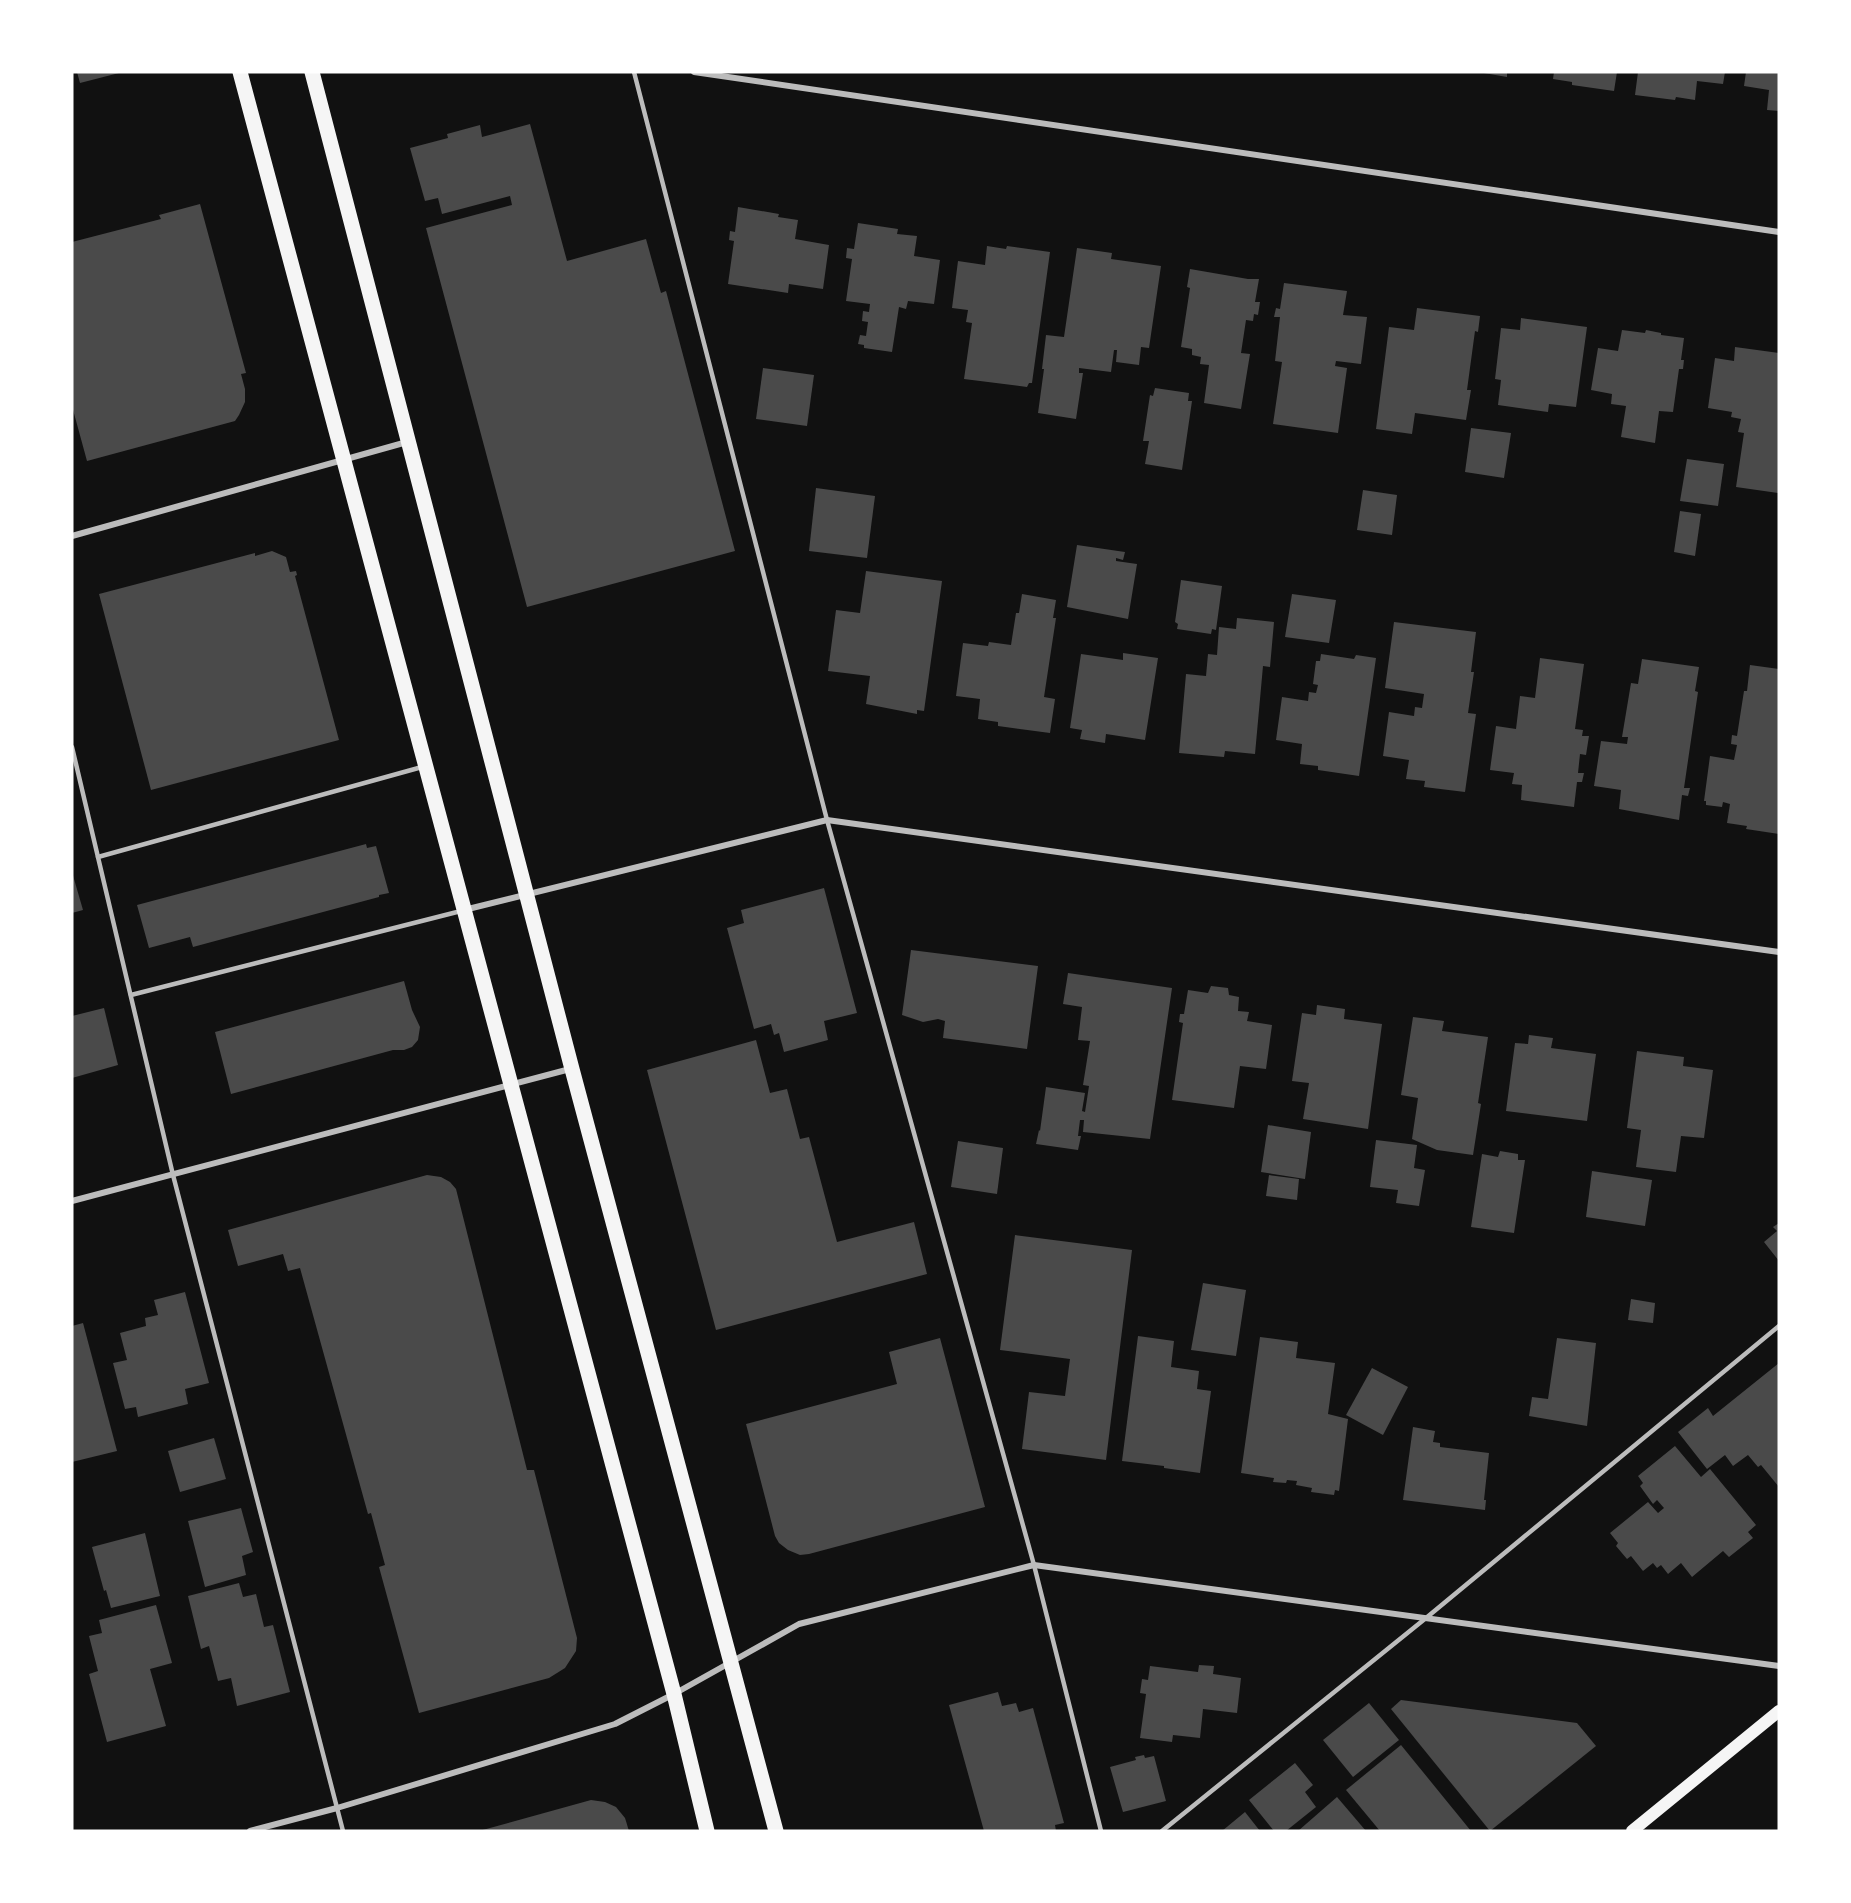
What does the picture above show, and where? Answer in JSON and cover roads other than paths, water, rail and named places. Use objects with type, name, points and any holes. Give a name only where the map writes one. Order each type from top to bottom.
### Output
[{"type":"main road","points":[[240,72],[674,1694],[707,1831]]},
{"type":"main road","points":[[312,72],[572,1069],[776,1831]]},
{"type":"main road","points":[[1632,1831],[1779,1711]]},
{"type":"street","points":[[694,72],[1779,232]]},
{"type":"street","points":[[72,536],[409,442]]},
{"type":"street","points":[[463,910],[827,820],[1779,952]]},
{"type":"street","points":[[72,1201],[572,1069]]},
{"type":"street","points":[[252,1831],[337,1808],[615,1724],[674,1694],[799,1624],[1034,1565],[1779,1666]]},
{"type":"lane","points":[[634,72],[827,820],[1034,1565],[1101,1831]]},
{"type":"lane","points":[[72,747],[173,1174],[343,1831]]},
{"type":"lane","points":[[98,857],[425,766]]},
{"type":"lane","points":[[131,995],[463,910]]},
{"type":"lane","points":[[1162,1831],[1426,1618],[1779,1326]]}]
